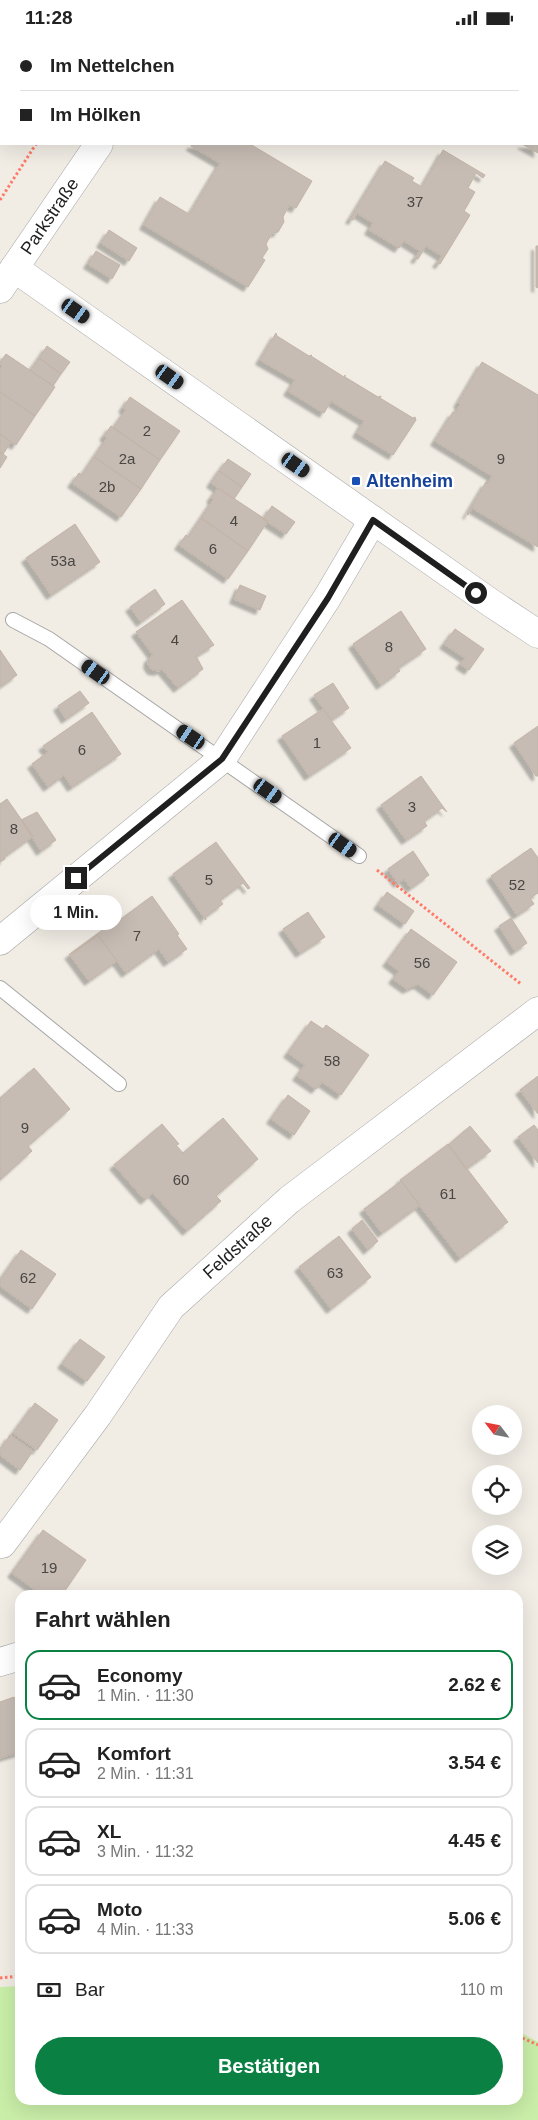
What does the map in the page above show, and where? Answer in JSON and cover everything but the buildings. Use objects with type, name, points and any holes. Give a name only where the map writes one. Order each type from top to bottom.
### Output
[{"type":"street","name":"Parkstraße","points":[[7,278],[98,145]]},
{"type":"street","points":[[7,278],[373,520],[491,603],[538,633]]},
{"type":"street","points":[[1,938],[222,759],[328,598],[373,520]]},
{"type":"street","name":"Feldstraße","points":[[2,1544],[98,1415],[171,1307],[289,1200],[538,1011]]},
{"type":"street","points":[[0,1662],[15,1658]]},
{"type":"lane","points":[[13,620],[48,639],[358,856]]},
{"type":"lane","points":[[0,988],[119,1085]]},
{"type":"path","points":[[0,201],[35,145]]},
{"type":"path","points":[[358,856],[522,985]]},
{"type":"path","points":[[0,1978],[15,1976]]},
{"type":"path","points":[[523,2038],[538,2045]]},
{"type":"green space","points":[[15,1986],[15,2105],[523,2105],[523,2034],[538,2042],[538,2120],[0,2120],[0,1987]]},
{"type":"place","name":"Altenheim","points":[[356,481]]},
{"type":"route","points":[[76,878],[222,759],[328,598],[373,520],[476,593]]}]
